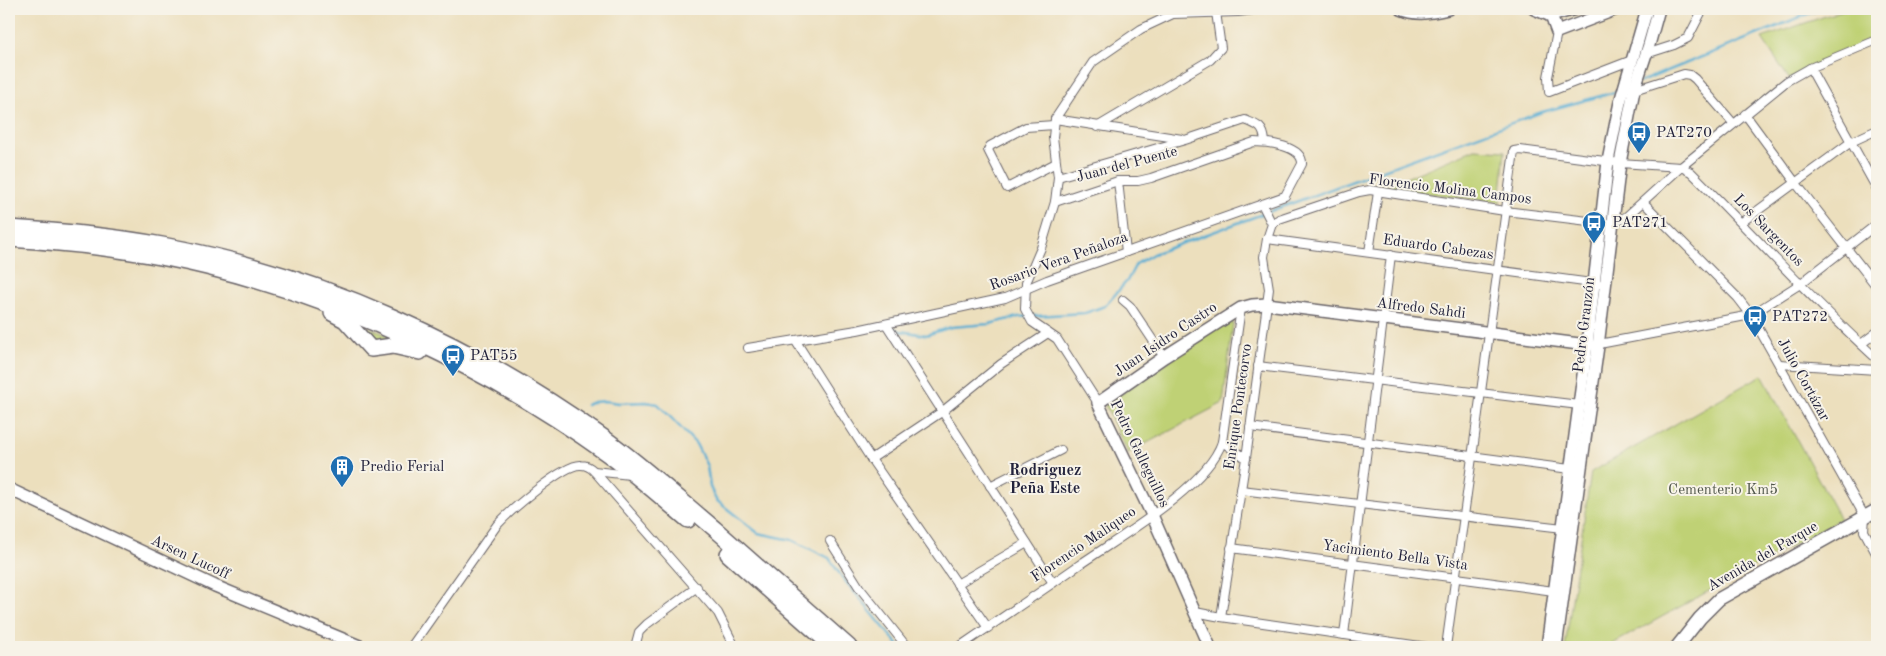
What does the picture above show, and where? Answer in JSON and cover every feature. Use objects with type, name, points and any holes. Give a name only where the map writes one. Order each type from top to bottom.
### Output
[{"type":"highway","points":[[9,228],[50,230],[117,238],[162,245],[230,261],[355,302],[442,341],[526,387],[603,437],[654,477],[850,647]]},
{"type":"highway","points":[[9,239],[59,243],[155,256],[207,267],[308,297],[365,319],[450,358],[536,406],[635,475],[833,647]]},
{"type":"highway","points":[[308,297],[319,306],[345,320],[371,349],[393,346],[450,358]]},
{"type":"main road","name":"Avenida del Parque","points":[[1677,647],[1700,618],[1719,599],[1877,510]]},
{"type":"street","points":[[1025,290],[1026,283],[1043,242],[1055,202],[1058,177],[1052,137],[1054,122],[1093,62],[1141,29],[1174,14],[1238,12],[1261,9]]},
{"type":"street","points":[[1401,9],[1421,14],[1448,9]]},
{"type":"street","points":[[1534,9],[1551,16],[1575,9]]},
{"type":"street","points":[[1557,32],[1617,9]]},
{"type":"street","name":"Pedro Granzón","points":[[1556,647],[1620,102],[1647,9]]},
{"type":"street","name":"Pedro Granzón","points":[[1614,162],[1658,9]]},
{"type":"street","points":[[1646,54],[1674,45],[1688,38],[1703,9]]},
{"type":"street","points":[[1097,127],[1210,60],[1221,48],[1216,12]]},
{"type":"street","points":[[1551,16],[1557,32],[1548,77],[1549,92],[1632,60]]},
{"type":"street","points":[[1607,223],[1628,216],[1681,166],[1787,81],[1810,68],[1877,40]]},
{"type":"street","points":[[1810,68],[1877,189]]},
{"type":"street","points":[[1634,90],[1684,74],[1690,75],[1733,123]]},
{"type":"street","points":[[1745,114],[1846,249],[1877,287]]},
{"type":"street","name":"Juan del Puente","points":[[1055,202],[1118,181],[1138,181],[1151,178],[1254,142],[1265,142],[1265,133],[1261,128],[1245,120],[1185,140],[1058,177]]},
{"type":"street","points":[[1056,163],[1007,188],[988,150],[990,146],[1026,127],[1054,122],[1185,140]]},
{"type":"street","points":[[1742,222],[1851,142],[1877,130]]},
{"type":"street","name":"Rosario Vera Peñaloza","points":[[748,348],[886,324],[1005,298],[1047,280],[1285,196],[1302,164],[1302,158],[1291,148],[1265,142]]},
{"type":"street","points":[[1446,647],[1514,151],[1520,150],[1614,162],[1681,166]]},
{"type":"street","name":"Los Sargentos","points":[[1681,166],[1691,172],[1742,222],[1800,284],[1877,359]]},
{"type":"street","points":[[1118,181],[1126,252]]},
{"type":"street","name":"Florencio Molina Campos","points":[[1272,224],[1279,218],[1370,190],[1505,211],[1607,223]]},
{"type":"street","points":[[1369,252],[1378,192]]},
{"type":"street","name":"Julio Cortázar","points":[[1643,202],[1738,298],[1750,315],[1865,517]]},
{"type":"street","points":[[1262,204],[1272,224]]},
{"type":"street","name":"Enrique Pontecorvo","points":[[1221,617],[1246,458],[1269,289],[1264,257],[1267,238],[1272,224]]},
{"type":"street","points":[[1592,345],[1750,315],[1800,284],[1877,224]]},
{"type":"street","name":"Eduardo Cabezas","points":[[1267,238],[1600,284]]},
{"type":"street","points":[[1344,635],[1391,256]]},
{"type":"street","name":"Pedro Galleguillos","points":[[1025,290],[1025,309],[1032,322],[1057,339],[1098,404],[1152,515],[1210,647]]},
{"type":"street","points":[[1123,300],[1130,306],[1164,357]]},
{"type":"street","name":"Alfredo Sahdi","points":[[1246,306],[1267,304],[1592,345]]},
{"type":"street","name":"Juan Isidro Castro","points":[[1098,404],[1164,357],[1246,306]]},
{"type":"street","name":"Florencio Maliqueo","points":[[959,647],[1152,515],[1178,495],[1211,464],[1222,442],[1246,306]]},
{"type":"street","points":[[886,324],[1053,583]]},
{"type":"street","points":[[1861,344],[1877,332]]},
{"type":"street","points":[[871,459],[943,410],[1001,364],[1048,333]]},
{"type":"street","points":[[795,340],[871,459],[988,628]]},
{"type":"street","name":"Pedro Granzón","points":[[1547,647],[1579,405],[1592,345]]},
{"type":"street","points":[[1779,364],[1877,370]]},
{"type":"street","points":[[1258,366],[1579,405]]},
{"type":"street","points":[[1250,427],[1570,469]]},
{"type":"street","points":[[1222,442],[1246,458]]},
{"type":"street","points":[[990,486],[1060,450]]},
{"type":"street","points":[[411,647],[502,519],[519,503],[558,475],[580,464],[590,467],[594,471],[677,567],[697,587],[718,613],[735,647]]},
{"type":"street","points":[[594,471],[635,475]]},
{"type":"street","name":"Arsen Lucoff","points":[[9,489],[209,584],[362,647]]},
{"type":"street","points":[[1241,490],[1562,528]]},
{"type":"street","points":[[1865,517],[1864,531],[1877,555]]},
{"type":"street","points":[[830,542],[859,587],[907,647]]},
{"type":"street","points":[[957,584],[1027,543]]},
{"type":"street","name":"Yacimiento Bella Vista","points":[[1231,548],[1554,591]]},
{"type":"street","points":[[635,647],[639,632],[647,624],[697,587]]},
{"type":"street","points":[[1195,612],[1427,647]]},
{"type":"green space","points":[[1846,9],[1877,9],[1877,38],[1789,79],[1762,38]]},
{"type":"green space","points":[[1475,149],[1505,151],[1500,202],[1382,188]]},
{"type":"green space","points":[[1234,316],[1223,403],[1128,453],[1105,405]]},
{"type":"green space","points":[[365,326],[397,339],[376,345],[367,336],[363,328]]},
{"type":"green space","name":"Cementerio Km5","points":[[1762,375],[1840,519],[1607,647],[1565,647],[1591,472]]},
{"type":"waterway","points":[[1640,82],[1820,9]]},
{"type":"waterway","points":[[892,327],[900,331],[926,335],[951,327],[989,324],[1018,317],[1085,313],[1105,306],[1127,281],[1136,264],[1153,254],[1542,112],[1619,91]]},
{"type":"waterway","points":[[586,405],[605,401],[658,404],[696,444],[707,466],[710,487],[716,500],[758,533],[792,540],[829,558],[841,576],[900,647]]},
{"type":"place","name":"PAT270","points":[[1639,154]]},
{"type":"place","name":"PAT271","points":[[1594,244]]},
{"type":"place","name":"PAT272","points":[[1755,338]]},
{"type":"place","name":"PAT55","points":[[453,377]]},
{"type":"place","name":"Predio Ferial","points":[[342,488]]},
{"type":"district","name":"Rodriguez Peña Este","points":[[1045,480]]}]
